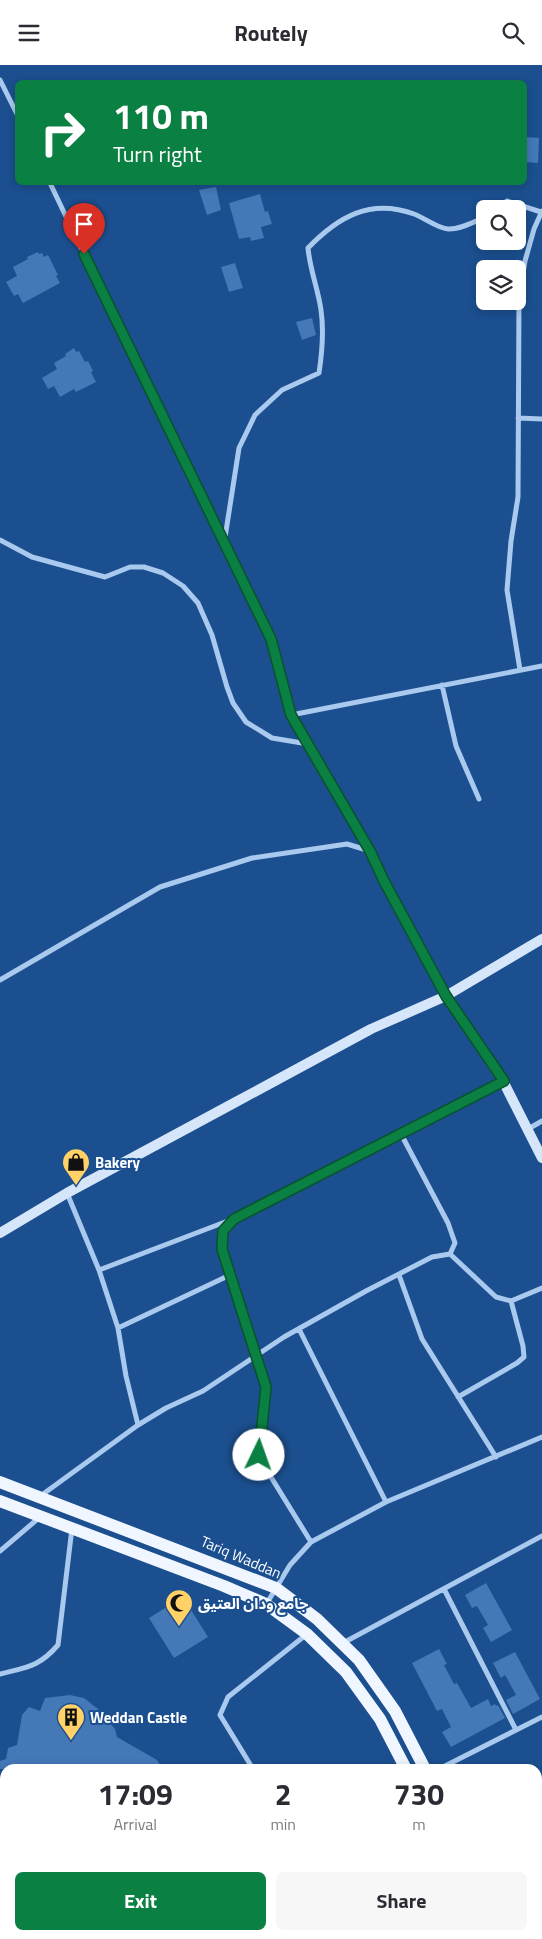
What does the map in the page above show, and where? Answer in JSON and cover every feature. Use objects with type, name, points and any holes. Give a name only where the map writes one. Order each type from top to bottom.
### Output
[{"type":"main road","name":"Tariq Waddan","points":[[0,1481],[229,1568],[276,1588],[317,1619],[359,1660],[395,1711],[422,1764]]},
{"type":"main road","points":[[0,1501],[224,1586],[266,1604],[307,1634],[346,1672],[380,1719],[403,1764]]},
{"type":"street","points":[[0,80],[15,110]]},
{"type":"street","points":[[51,185],[271,639],[291,715],[370,851],[384,881],[446,996],[504,1081],[542,1158]]},
{"type":"street","points":[[224,545],[239,448],[255,415],[282,390],[320,373],[322,353],[321,311],[310,268],[308,248],[324,232],[359,211],[386,207],[414,214],[447,230],[476,221]]},
{"type":"street","points":[[520,669],[507,590],[511,541],[518,497],[519,298],[534,229],[542,212],[526,207]]},
{"type":"street","points":[[518,418],[542,419]]},
{"type":"street","points":[[0,541],[32,557],[105,577],[130,567],[144,567],[163,573],[183,586],[198,603],[215,643],[226,687],[233,703],[246,722],[272,738],[308,745]]},
{"type":"street","points":[[291,715],[542,666]]},
{"type":"street","points":[[442,685],[456,746],[479,799]]},
{"type":"street","points":[[0,980],[160,887],[252,858],[347,844],[370,851]]},
{"type":"street","points":[[0,1233],[67,1193],[371,1029],[446,996],[542,939]]},
{"type":"street","points":[[99,1271],[234,1219],[504,1081]]},
{"type":"street","points":[[528,1129],[542,1121]]},
{"type":"street","points":[[401,1134],[448,1223],[455,1243],[450,1254]]},
{"type":"street","points":[[67,1193],[99,1271],[118,1328],[126,1376],[138,1425]]},
{"type":"street","points":[[234,1219],[223,1231],[222,1249],[266,1387],[259,1455],[311,1542]]},
{"type":"street","points":[[39,1497],[138,1425],[166,1407],[182,1402],[202,1391],[299,1329],[432,1257],[450,1254]]},
{"type":"street","points":[[450,1254],[496,1297],[511,1301],[542,1288]]},
{"type":"street","points":[[118,1328],[230,1275]]},
{"type":"street","points":[[399,1275],[422,1339],[496,1457]]},
{"type":"street","points":[[458,1397],[517,1363],[524,1357],[523,1346],[511,1301]]},
{"type":"street","points":[[299,1329],[386,1502]]},
{"type":"street","points":[[266,1604],[290,1565],[311,1542],[386,1502],[542,1437]]},
{"type":"street","points":[[0,1551],[41,1517]]},
{"type":"street","points":[[0,1674],[33,1666],[47,1659],[58,1645],[72,1528]]},
{"type":"street","points":[[343,1643],[542,1536]]},
{"type":"street","points":[[444,1589],[516,1730]]},
{"type":"street","points":[[250,1764],[220,1715],[228,1697],[307,1634]]},
{"type":"street","points":[[449,1764],[542,1717]]},
{"type":"building","points":[[527,137],[539,138],[538,163],[527,162]]},
{"type":"building","points":[[216,187],[221,210],[207,215],[199,190]]},
{"type":"building","points":[[260,194],[265,212],[268,211],[272,224],[261,227],[264,238],[251,241],[250,237],[239,239],[229,203]]},
{"type":"building","points":[[38,252],[39,254],[42,253],[44,257],[48,255],[60,283],[23,303],[18,294],[14,296],[6,282],[17,276],[13,267]]},
{"type":"building","points":[[235,263],[243,288],[229,292],[221,267]]},
{"type":"building","points":[[312,318],[316,335],[302,340],[296,322]]},
{"type":"building","points":[[74,348],[76,352],[79,351],[85,362],[88,361],[96,382],[76,392],[74,389],[60,397],[54,386],[48,389],[42,378],[57,369],[54,363],[66,356],[65,354]]},
{"type":"building","points":[[486,1583],[512,1630],[491,1642],[483,1628],[488,1625],[477,1606],[472,1608],[465,1595]]},
{"type":"building","name":"جامع ودان العتيق","points":[[183,1597],[208,1637],[174,1658],[149,1618]]},
{"type":"building","points":[[439,1649],[447,1664],[444,1665],[454,1684],[457,1683],[471,1708],[488,1699],[491,1706],[498,1705],[505,1718],[451,1747],[442,1732],[451,1727],[442,1709],[437,1711],[412,1663]]},
{"type":"building","points":[[515,1652],[540,1699],[513,1714],[506,1700],[516,1695],[505,1675],[501,1678],[493,1663]]},
{"type":"building","name":"Weddan Castle","points":[[70,1695],[84,1698],[98,1709],[115,1729],[117,1737],[157,1760],[160,1764],[0,1764],[0,1761],[6,1759],[8,1748],[17,1745],[22,1715],[29,1707],[40,1711],[45,1698]]},
{"type":"place","name":"Bakery","points":[[76,1186]]},
{"type":"place","name":"جامع ودان العتيق","points":[[179,1627]]},
{"type":"place","name":"Weddan Castle","points":[[71,1741]]},
{"type":"route","points":[[84,254],[141,375],[271,639],[291,715],[370,851],[384,881],[446,996],[504,1081],[234,1219],[223,1231],[222,1249],[266,1387],[259,1455]]}]
